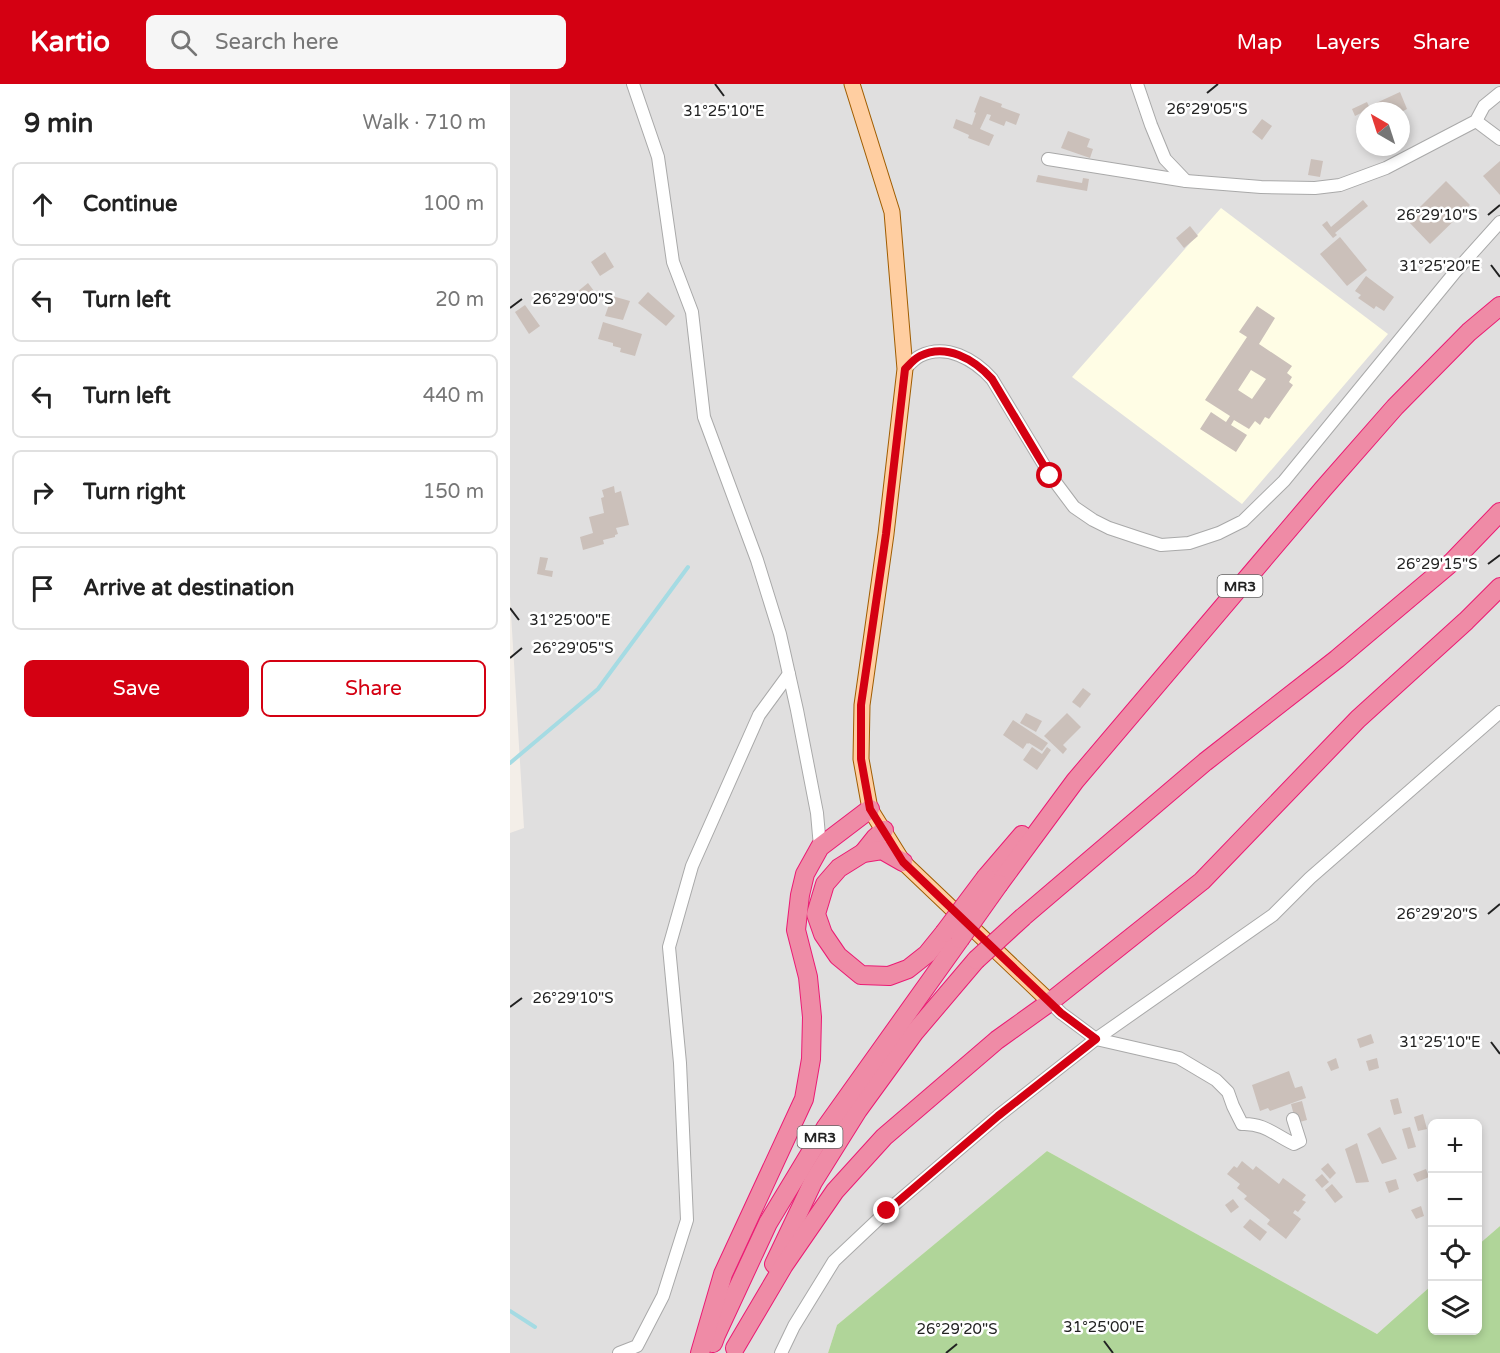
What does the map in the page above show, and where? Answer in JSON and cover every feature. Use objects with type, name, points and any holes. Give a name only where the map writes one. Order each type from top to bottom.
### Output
[{"type":"highway","name":"MR3","points":[[710,1353],[716,1335],[768,1223],[826,1127],[952,936],[992,880],[1395,407],[1469,332],[1500,306]]},
{"type":"highway","name":"MR3","points":[[734,1350],[813,1182],[858,1110],[914,1033],[976,960],[1205,762],[1337,658],[1452,562],[1500,512]]},
{"type":"highway","points":[[734,1350],[784,1264],[835,1191],[884,1137],[997,1040],[1050,1002],[1202,881],[1358,719],[1500,587]]},
{"type":"highway","points":[[700,1353],[723,1274],[804,1099],[811,1059],[812,1017],[808,977],[796,930],[805,874],[820,847],[870,809]]},
{"type":"highway","points":[[884,830],[863,852],[839,868],[825,884],[816,914],[823,934],[838,956],[861,975],[889,976],[908,969],[952,936]]},
{"type":"highway","points":[[863,852],[882,850],[903,862]]},
{"type":"main road","points":[[852,84],[892,213],[905,369],[886,534],[861,705],[861,759],[870,809],[903,862],[1050,1002]]},
{"type":"street","points":[[633,84],[658,157],[674,262],[692,312],[704,417],[757,560],[780,634],[817,813],[820,847]]},
{"type":"street","points":[[1137,84],[1165,159],[1186,182]]},
{"type":"street","points":[[1048,159],[1186,182],[1261,187],[1315,188],[1340,185],[1386,168],[1476,121],[1484,106],[1500,93]]},
{"type":"street","points":[[1476,121],[1500,139]]},
{"type":"street","points":[[905,369],[917,357],[931,352],[946,352],[965,357],[982,368],[992,379],[1050,476],[1074,507],[1109,528],[1138,538],[1161,545],[1189,543],[1219,533],[1243,521],[1284,481],[1456,271],[1500,222]]},
{"type":"street","points":[[619,1353],[637,1346],[663,1296],[687,1220],[680,1062],[669,947],[692,866],[759,716],[789,675]]},
{"type":"street","points":[[781,1353],[794,1326],[834,1261],[887,1211],[998,1116],[1096,1039],[1273,915],[1310,878],[1500,712]]},
{"type":"street","points":[[1050,1002],[1096,1039],[1179,1058],[1216,1080],[1228,1092],[1242,1124],[1254,1123],[1294,1144],[1300,1141],[1293,1119]]},
{"type":"shaded area","points":[[510,84],[1500,84],[1500,1226],[1482,1242],[1482,1119],[1428,1119],[1428,1289],[1377,1334],[1047,1151],[837,1325],[828,1353],[510,1353],[510,833],[524,828],[510,597]]},
{"type":"shaded area","points":[[1221,208],[1388,334],[1242,504],[1072,377]]},
{"type":"green space","points":[[1047,1151],[1377,1334],[1428,1289],[1428,1335],[1482,1335],[1482,1242],[1500,1226],[1500,1353],[828,1353],[837,1325]]},
{"type":"building","points":[[1400,92],[1404,102],[1378,102]]},
{"type":"building","points":[[980,96],[1020,114],[1016,125],[1006,121],[1004,126],[989,120],[991,115],[987,114],[980,129],[994,135],[989,146],[968,138],[969,135],[953,128],[956,119],[972,125]]},
{"type":"building","points":[[1262,119],[1272,126],[1262,140],[1252,132]]},
{"type":"building","points":[[1068,131],[1090,139],[1087,147],[1093,149],[1090,158],[1061,148]]},
{"type":"building","points":[[1311,159],[1323,161],[1320,177],[1308,175]]},
{"type":"building","points":[[1500,161],[1500,195],[1483,176]]},
{"type":"building","points":[[1038,175],[1082,183],[1083,178],[1089,179],[1087,191],[1036,182]]},
{"type":"building","points":[[1446,181],[1470,205],[1430,244],[1407,220]]},
{"type":"building","points":[[1363,200],[1368,206],[1335,233],[1337,235],[1333,238],[1322,225],[1327,221],[1331,227]]},
{"type":"building","points":[[1190,226],[1198,236],[1184,248],[1176,238]]},
{"type":"building","points":[[1340,237],[1367,270],[1347,286],[1320,254]]},
{"type":"building","points":[[605,252],[614,267],[600,276],[591,262]]},
{"type":"building","points":[[1366,276],[1394,297],[1384,311],[1376,306],[1374,309],[1358,298],[1361,295],[1355,291]]},
{"type":"building","points":[[588,283],[594,291],[583,299],[577,292]]},
{"type":"building","points":[[648,292],[675,316],[666,326],[638,303]]},
{"type":"building","points":[[612,296],[630,301],[623,320],[605,316]]},
{"type":"building","points":[[525,305],[540,326],[529,334],[515,312]]},
{"type":"building","points":[[1257,306],[1275,318],[1259,344],[1292,366],[1287,373],[1292,377],[1289,382],[1293,385],[1269,419],[1265,417],[1260,425],[1255,421],[1249,429],[1234,420],[1231,425],[1247,435],[1236,452],[1200,429],[1211,412],[1226,422],[1230,416],[1205,400],[1247,337],[1239,332]],"holes":[[[1251,370],[1266,379],[1252,399],[1238,390]]]},
{"type":"building","points":[[603,322],[642,334],[635,356],[620,352],[621,348],[613,346],[613,343],[598,339]]},
{"type":"building","points":[[614,486],[615,493],[621,491],[629,525],[616,528],[618,534],[603,540],[604,544],[583,550],[580,537],[593,533],[589,517],[604,513],[602,490]]},
{"type":"building","points":[[540,557],[548,558],[545,570],[553,571],[552,577],[537,574]]},
{"type":"building","points":[[1083,688],[1091,694],[1080,708],[1072,702]]},
{"type":"building","points":[[1026,713],[1042,721],[1036,732],[1020,723]]},
{"type":"building","points":[[1067,713],[1081,727],[1063,745],[1067,749],[1063,754],[1044,736]]},
{"type":"building","points":[[1013,720],[1048,743],[1042,751],[1029,743],[1023,749],[1003,735]]},
{"type":"building","points":[[1032,747],[1042,754],[1047,747],[1051,750],[1037,770],[1023,760]]},
{"type":"building","points":[[1371,1034],[1374,1043],[1360,1048],[1357,1039]]},
{"type":"building","points":[[1336,1058],[1339,1068],[1331,1071],[1327,1062]]},
{"type":"building","points":[[1377,1058],[1379,1068],[1369,1071],[1366,1061]]},
{"type":"building","points":[[1289,1071],[1295,1088],[1302,1086],[1306,1098],[1270,1111],[1268,1108],[1260,1111],[1252,1085]]},
{"type":"building","points":[[1398,1098],[1402,1113],[1394,1115],[1390,1100]]},
{"type":"building","points":[[1302,1101],[1307,1120],[1296,1123],[1291,1104]]},
{"type":"building","points":[[1423,1114],[1427,1129],[1418,1131],[1414,1117]]},
{"type":"building","points":[[1380,1127],[1397,1159],[1382,1164],[1367,1134]]},
{"type":"building","points":[[1410,1127],[1416,1147],[1408,1149],[1402,1129]]},
{"type":"building","points":[[1357,1143],[1369,1182],[1356,1183],[1345,1149]]},
{"type":"building","points":[[1242,1161],[1253,1170],[1256,1166],[1279,1184],[1283,1178],[1306,1195],[1302,1200],[1306,1202],[1298,1212],[1295,1210],[1293,1213],[1301,1219],[1286,1239],[1267,1224],[1270,1220],[1244,1199],[1247,1196],[1237,1188],[1240,1184],[1227,1174],[1234,1166],[1237,1168]]},
{"type":"building","points":[[1328,1163],[1336,1173],[1330,1179],[1321,1169]]},
{"type":"building","points":[[1426,1169],[1428,1177],[1417,1182],[1413,1174]]},
{"type":"building","points":[[1322,1174],[1329,1182],[1322,1188],[1315,1180]]},
{"type":"building","points":[[1396,1179],[1399,1189],[1389,1193],[1385,1182]]},
{"type":"building","points":[[1332,1184],[1343,1197],[1335,1203],[1325,1190]]},
{"type":"building","points":[[1233,1199],[1239,1207],[1231,1213],[1225,1205]]},
{"type":"building","points":[[1421,1206],[1424,1216],[1416,1219],[1411,1210]]},
{"type":"building","points":[[1250,1219],[1267,1232],[1260,1241],[1243,1227]]},
{"type":"waterway","points":[[510,763],[598,689],[688,567]]},
{"type":"waterway","points":[[510,1311],[535,1327]]},
{"type":"route","points":[[887,1211],[998,1116],[1096,1039],[1061,1013],[903,862],[870,809],[861,759],[861,705],[886,534],[905,369],[917,357],[931,352],[946,352],[965,357],[982,368],[992,379],[1050,476]]}]
